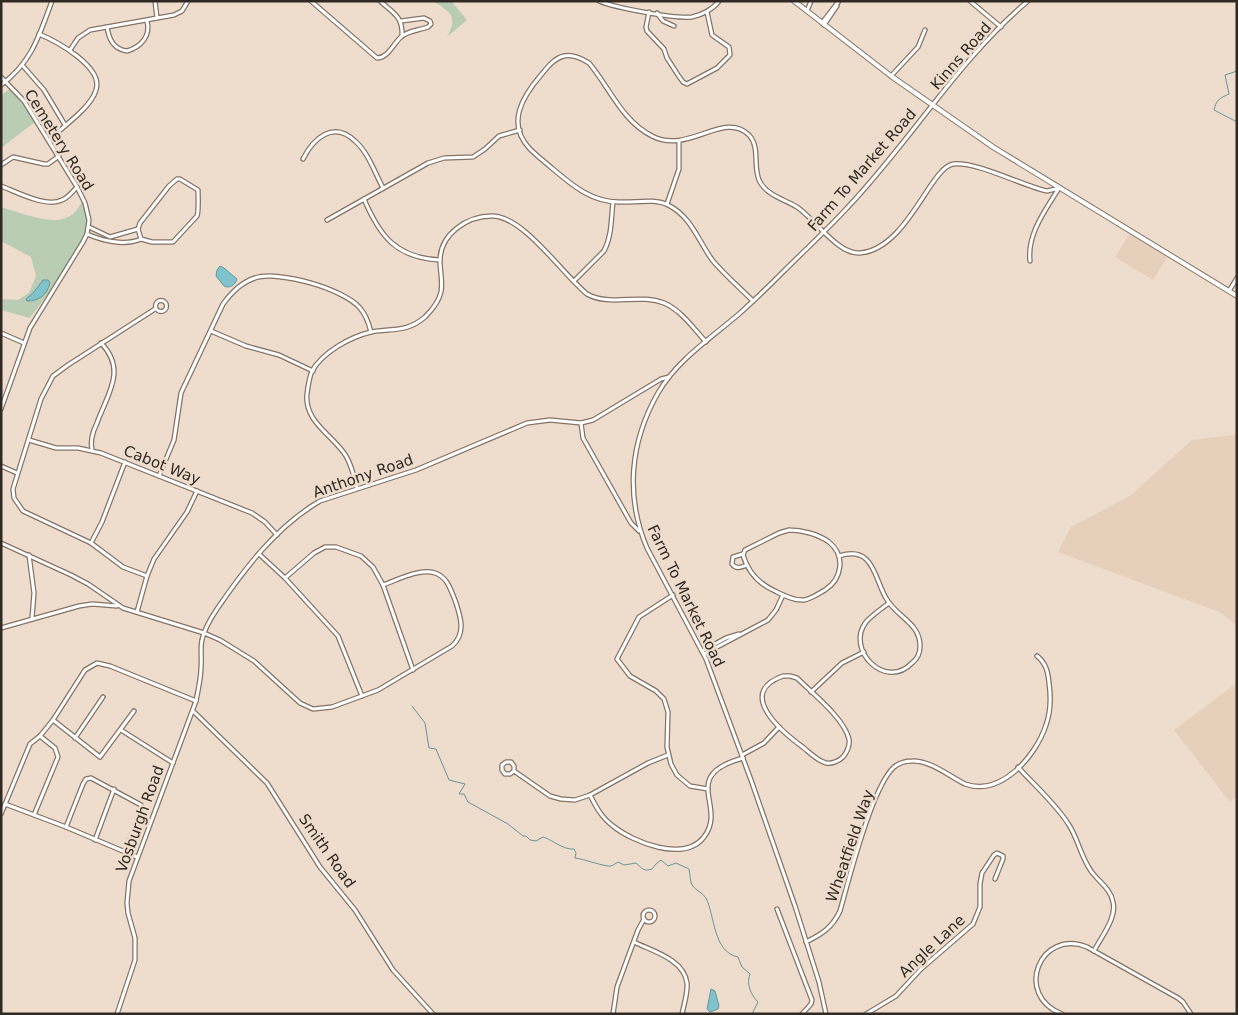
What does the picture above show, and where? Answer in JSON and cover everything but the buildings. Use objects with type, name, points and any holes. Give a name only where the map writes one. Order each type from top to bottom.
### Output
[{"type":"main road","points":[[794,1],[891,76],[993,147],[1237,296]]},
{"type":"street","points":[[1,85],[23,66],[40,34],[52,1]]},
{"type":"street","points":[[154,1],[157,18]]},
{"type":"street","points":[[70,50],[82,34],[90,30],[178,14],[188,1]]},
{"type":"street","points":[[311,1],[376,58],[382,58],[386,55],[402,36],[428,27],[430,24],[430,21],[424,18],[401,21]]},
{"type":"street","points":[[380,1],[401,21],[402,36]]},
{"type":"street","points":[[599,1],[649,12],[691,17],[707,12],[719,1]]},
{"type":"street","points":[[807,11],[811,1]]},
{"type":"street","points":[[970,1],[1001,26]]},
{"type":"street","name":"Kinns Road","points":[[932,106],[973,56],[1028,1]]},
{"type":"street","points":[[823,24],[835,10],[838,2]]},
{"type":"street","points":[[649,12],[646,26],[647,31],[664,49],[667,58],[678,75],[687,84],[717,68],[730,55],[730,47],[712,35],[707,12]]},
{"type":"street","points":[[657,13],[663,21],[674,26]]},
{"type":"street","points":[[107,26],[114,45],[127,51],[140,45],[144,40],[148,31],[147,21]]},
{"type":"street","points":[[891,76],[918,47],[925,30]]},
{"type":"street","points":[[40,34],[70,50],[92,73],[100,85],[91,100],[48,140]]},
{"type":"street","points":[[753,301],[713,260],[684,216],[667,204],[603,201],[588,196],[576,188],[527,145],[520,130],[518,113],[526,93],[552,63],[562,56],[569,56],[589,63],[634,125],[661,140],[679,141],[692,139],[723,128],[735,128],[746,133],[751,137],[755,146],[759,181],[762,186],[776,198],[798,208],[842,247],[853,252],[860,253],[869,250],[889,239],[903,226],[939,174],[950,165],[957,164],[974,167],[1047,191],[1060,188]]},
{"type":"street","points":[[23,66],[44,90],[65,125]]},
{"type":"street","name":"Cemetery Road","points":[[1,77],[24,101],[59,156],[77,187],[87,211],[89,227],[88,234],[75,256],[36,315],[1,409]]},
{"type":"street","points":[[44,90],[48,87]]},
{"type":"street","name":"Farm To Market Road","points":[[826,1014],[819,982],[806,942],[743,757],[703,652],[640,532],[633,491],[635,452],[646,417],[670,376],[753,301],[824,232],[872,181],[932,106]]},
{"type":"street","points":[[326,220],[437,159],[473,157],[499,136],[520,130]]},
{"type":"street","points":[[303,159],[313,143],[319,138],[327,133],[340,133],[356,141],[383,188]]},
{"type":"street","points":[[667,204],[679,169],[679,141]]},
{"type":"street","points":[[1,165],[13,157],[48,164],[59,156]]},
{"type":"street","points":[[88,234],[106,241],[133,241],[141,239],[168,243],[177,239],[198,213],[198,190],[180,179],[174,180],[140,223],[138,229],[141,239]]},
{"type":"street","points":[[1,186],[34,199],[54,202],[68,196],[77,187]]},
{"type":"street","points":[[1030,261],[1029,245],[1034,230],[1060,188]]},
{"type":"street","points":[[364,200],[381,231],[396,248],[414,256],[440,260]]},
{"type":"street","points":[[574,282],[607,246],[610,238],[613,202]]},
{"type":"street","points":[[357,488],[351,466],[345,454],[322,430],[307,407],[308,384],[312,371],[324,357],[352,340],[371,332],[406,328],[416,324],[428,314],[441,292],[440,260],[448,239],[461,225],[479,217],[494,216],[509,220],[522,229],[587,294],[598,299],[652,300],[663,303],[676,310],[706,342]]},
{"type":"street","points":[[89,227],[110,237],[138,229]]},
{"type":"street","points":[[160,476],[174,440],[181,393],[211,331],[216,316],[229,295],[243,284],[255,278],[272,276],[293,278],[323,287],[354,302],[365,315],[371,332]]},
{"type":"street","points":[[1228,291],[1237,278]]},
{"type":"street","points":[[147,576],[123,567],[91,543],[24,511],[19,506],[13,492],[13,486],[44,393],[53,376],[155,308]]},
{"type":"street","points":[[211,331],[246,346],[279,355],[312,371]]},
{"type":"street","points":[[1,333],[24,343]]},
{"type":"street","points":[[92,450],[93,434],[115,373],[113,361],[101,343]]},
{"type":"street","name":"Anthony Road","points":[[204,633],[224,600],[259,554],[277,534],[307,508],[320,501],[357,488],[416,470],[527,424],[550,420],[581,423],[593,420],[661,379],[670,376]]},
{"type":"street","points":[[581,423],[583,438],[633,527],[640,532]]},
{"type":"street","name":"Cabot Way","points":[[29,440],[56,448],[92,450],[125,462],[257,516],[277,534]]},
{"type":"street","points":[[91,543],[102,522],[125,462]]},
{"type":"street","points":[[1,466],[17,473]]},
{"type":"street","points":[[136,612],[154,559],[187,512],[197,491]]},
{"type":"street","points":[[743,554],[747,565],[760,584],[783,595],[803,600],[816,596],[829,588],[836,580],[840,570],[839,556],[828,541],[795,530],[779,533],[745,550],[743,554],[734,557],[732,564],[735,567],[739,568],[747,565]]},
{"type":"street","points":[[1,542],[88,584],[118,606]]},
{"type":"street","points":[[284,578],[314,553],[329,546],[360,556],[373,567],[383,585],[413,670]]},
{"type":"street","points":[[259,554],[338,636],[362,696]]},
{"type":"street","points":[[839,556],[856,554],[870,563],[889,603],[916,630],[920,637],[919,653],[916,660],[907,669],[898,672],[887,672],[872,665],[864,652],[860,640],[866,621],[889,603]]},
{"type":"street","points":[[29,555],[34,593],[32,618]]},
{"type":"street","points":[[1,628],[32,618],[92,604],[118,606],[204,633],[248,657],[300,703],[313,709],[326,708],[378,690],[455,644],[460,633],[462,618],[448,583],[438,575],[424,572],[383,585]]},
{"type":"street","points":[[703,652],[768,620],[776,610],[783,595]]},
{"type":"street","points":[[673,596],[639,617],[616,659],[630,676],[656,691],[664,699],[668,712],[666,738],[668,755],[674,770],[690,786],[708,789]]},
{"type":"street","name":"Vosburgh Road","points":[[117,1014],[135,960],[135,938],[127,903],[129,881],[196,701],[200,680],[204,633]]},
{"type":"street","points":[[811,692],[842,663],[864,652]]},
{"type":"street","name":"Wheatfield Way","points":[[806,942],[821,935],[835,922],[873,804],[894,768],[906,762],[919,761],[964,784],[987,787],[1001,782],[1018,767],[1038,743],[1045,728],[1050,699],[1048,675],[1042,660],[1037,656]]},
{"type":"street","points":[[1,814],[30,744],[40,736],[53,720],[81,674],[89,666],[96,663],[110,666],[196,701]]},
{"type":"street","points":[[783,676],[790,676],[797,678],[838,718],[848,736],[849,748],[840,760],[827,763],[798,744],[779,727],[764,709],[762,703],[763,695],[771,682],[783,676]]},
{"type":"street","points":[[75,738],[103,697]]},
{"type":"street","name":"Smith Road","points":[[192,710],[267,783],[320,867],[355,910],[393,970],[432,1014]]},
{"type":"street","points":[[53,720],[100,756],[134,711]]},
{"type":"street","points":[[590,795],[604,818],[616,828],[652,846],[674,849],[694,845],[705,836],[710,822],[708,789],[712,775],[718,768],[743,757],[764,744],[779,727]]},
{"type":"street","points":[[121,730],[173,763]]},
{"type":"street","points":[[34,815],[58,757],[55,748],[40,736]]},
{"type":"street","points":[[514,771],[510,774],[505,774],[502,770],[502,765],[506,762],[511,762],[514,766],[514,771],[546,794],[556,798],[575,800],[590,795],[648,763],[668,755]]},
{"type":"street","points":[[1018,767],[1066,821],[1090,869],[1109,892],[1114,902],[1111,920],[1094,951]]},
{"type":"street","points":[[66,827],[86,779],[91,778],[138,803],[142,808],[125,853]]},
{"type":"street","points":[[95,840],[114,789]]},
{"type":"street","points":[[5,804],[66,827],[137,858]]},
{"type":"street","name":"Angle Lane","points":[[866,1014],[896,996],[920,969],[973,924],[980,907],[982,873],[997,853],[1003,856],[1003,859],[995,879]]},
{"type":"street","points":[[778,909],[812,1000],[811,1004],[802,1014]]},
{"type":"street","points":[[613,1014],[615,994],[640,924],[644,919],[643,913],[646,910],[652,910],[655,913],[656,917],[652,922],[647,922],[644,919]]},
{"type":"street","points":[[634,942],[672,961],[682,969],[687,984],[682,1014]]},
{"type":"street","points":[[1062,1014],[1044,1002],[1037,990],[1035,977],[1040,963],[1049,951],[1064,943],[1079,944],[1094,951],[1178,998],[1183,1002],[1190,1014]]},
{"type":"shaded area","points":[[1132,230],[1170,253],[1153,280],[1115,257]]},
{"type":"shaded area","points":[[1237,432],[1237,626],[1222,613],[1058,552],[1071,527],[1131,495],[1192,440],[1233,435]]},
{"type":"shaded area","points":[[1237,683],[1237,797],[1230,802],[1174,730]]},
{"type":"green space","points":[[432,1],[451,1],[467,20],[447,37],[451,30],[451,15]]},
{"type":"green space","points":[[10,89],[35,122],[1,148],[1,95]]},
{"type":"green space","points":[[82,202],[87,222],[83,238],[62,274],[30,318],[1,310],[1,299],[18,300],[29,293],[36,276],[31,257],[1,241],[1,207],[53,220],[70,216]]},
{"type":"water","points":[[220,266],[237,279],[232,286],[224,286],[216,276]]},
{"type":"water","points":[[43,280],[48,280],[50,283],[45,294],[35,300],[27,301],[26,299]]},
{"type":"water","points":[[711,989],[715,991],[719,1006],[718,1009],[710,1012],[707,1009]]},
{"type":"waterway","points":[[1237,71],[1225,75],[1229,94],[1219,100],[1214,110],[1237,122]]},
{"type":"waterway","points":[[412,706],[425,723],[429,748],[436,749],[449,780],[465,784],[459,794],[464,794],[468,802],[508,824],[523,836],[536,841],[543,837],[566,848],[574,849],[576,853],[575,858],[604,865],[611,866],[618,862],[624,865],[636,863],[643,869],[649,870],[661,860],[668,866],[676,863],[689,869],[692,885],[706,898],[709,905],[719,941],[730,954],[738,957],[742,967],[750,974],[750,989],[758,1002],[752,1014]]}]
